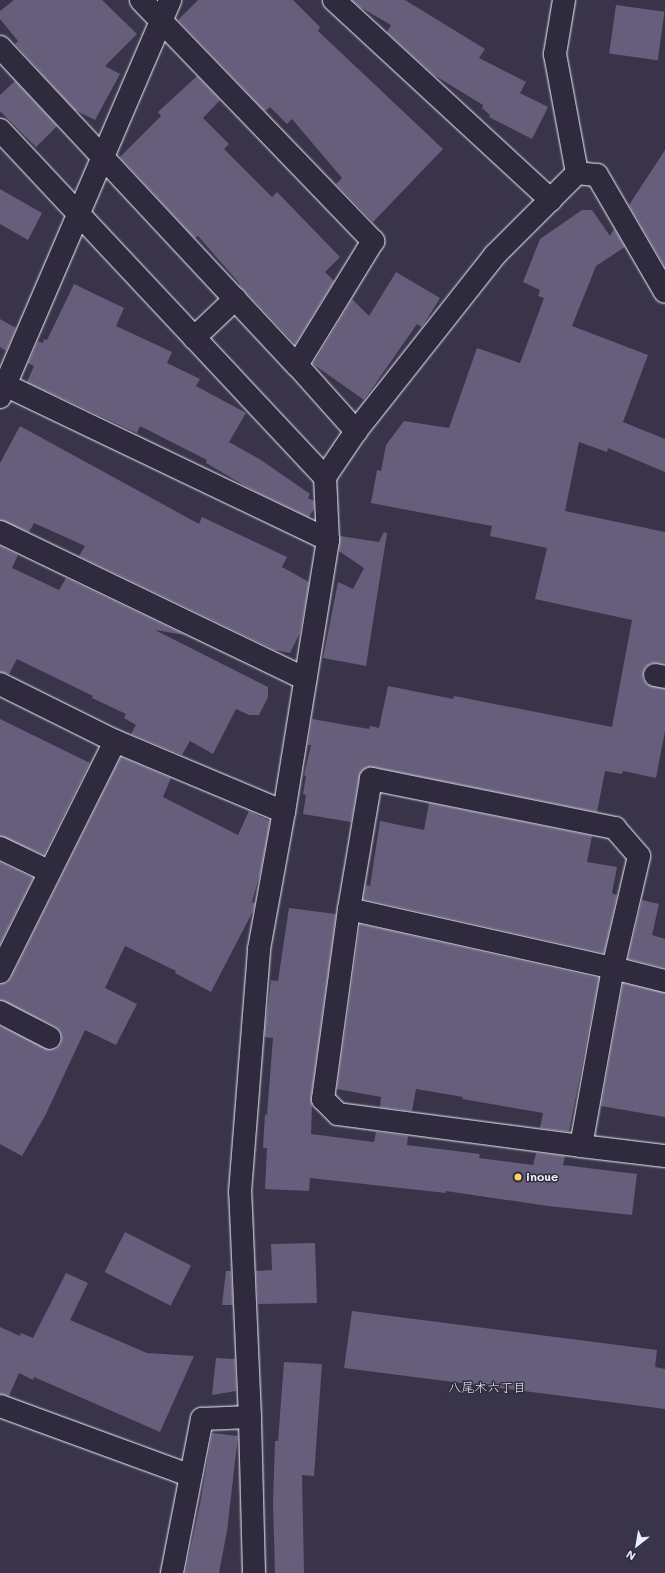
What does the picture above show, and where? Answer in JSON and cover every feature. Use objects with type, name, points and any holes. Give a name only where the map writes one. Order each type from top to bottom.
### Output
[{"type":"street","points":[[141,0],[373,241],[297,365]]},
{"type":"street","points":[[170,0],[2,391],[328,540]]},
{"type":"street","points":[[334,0],[550,200]]},
{"type":"street","points":[[564,0],[555,54],[577,173]]},
{"type":"street","points":[[0,47],[297,365],[356,432]]},
{"type":"street","points":[[2,138],[78,214],[325,477]]},
{"type":"street","points":[[254,1573],[250,1417],[240,1192],[259,949],[284,812],[328,540],[325,477],[356,432],[495,255],[577,173]]},
{"type":"street","points":[[577,173],[597,175],[665,292]]},
{"type":"street","points":[[194,338],[235,299]]},
{"type":"street","points":[[0,532],[306,679]]},
{"type":"street","points":[[0,684],[115,741],[284,812]]},
{"type":"street","points":[[0,972],[115,741]]},
{"type":"street","points":[[581,1146],[613,968],[639,856],[615,828],[371,779],[349,909],[323,1099],[338,1114],[581,1146],[665,1156]]},
{"type":"street","points":[[0,848],[50,872]]},
{"type":"street","points":[[349,909],[665,981]]},
{"type":"street","points":[[0,1012],[50,1038]]},
{"type":"street","points":[[0,1406],[191,1476]]},
{"type":"street","points":[[172,1573],[202,1419],[250,1417]]},
{"type":"building","points":[[14,0],[102,0],[137,34],[105,66],[120,74],[95,120],[75,110],[15,44],[18,41],[0,19],[0,11]]},
{"type":"building","points":[[198,0],[293,0],[320,27],[318,31],[443,149],[373,222],[336,184],[342,178],[292,119],[287,124],[270,107],[265,111],[178,20]]},
{"type":"building","points":[[352,0],[405,0],[485,49],[479,58],[526,82],[520,93],[548,107],[532,139],[489,117],[490,115],[482,108],[483,105],[434,75],[387,32],[391,25],[360,7]]},
{"type":"building","points":[[616,5],[665,12],[658,60],[609,54]]},
{"type":"building","points":[[197,76],[220,100],[203,118],[229,144],[224,149],[272,197],[277,192],[340,257],[325,272],[334,281],[295,344],[239,285],[240,284],[198,236],[195,238],[120,157],[161,116],[158,112]]},
{"type":"building","points":[[15,81],[57,126],[36,147],[0,111],[0,95]]},
{"type":"building","points":[[665,150],[665,267],[629,205]]},
{"type":"building","points":[[0,189],[42,213],[28,240],[0,224]]},
{"type":"building","points":[[582,210],[592,210],[610,236],[614,229],[625,247],[596,266],[572,326],[648,355],[623,422],[665,439],[665,472],[608,448],[607,452],[579,442],[565,511],[665,532],[665,664],[651,663],[645,667],[643,673],[643,679],[647,685],[665,689],[665,731],[656,778],[623,771],[622,774],[605,771],[597,812],[367,767],[362,771],[359,777],[351,822],[303,814],[306,795],[303,794],[306,776],[304,775],[311,745],[308,745],[312,719],[369,729],[370,726],[379,728],[388,686],[453,699],[454,696],[612,727],[632,620],[535,599],[547,548],[490,536],[492,526],[371,503],[377,470],[381,471],[386,445],[404,421],[449,428],[477,348],[520,363],[544,298],[538,296],[540,290],[523,282],[540,239]]},
{"type":"building","points":[[396,272],[440,298],[422,327],[417,324],[364,400],[313,364],[352,299],[369,316]]},
{"type":"building","points":[[74,284],[124,308],[116,326],[172,352],[167,363],[200,379],[196,386],[246,413],[229,442],[261,460],[310,494],[308,498],[314,501],[314,509],[309,517],[249,488],[206,463],[207,460],[140,426],[137,433],[27,382],[34,366],[28,363],[38,341],[43,343],[44,339],[47,340]]},
{"type":"building","points":[[0,319],[16,328],[6,351],[0,347]]},
{"type":"building","points":[[20,426],[199,524],[202,517],[287,557],[282,567],[309,582],[300,633],[290,653],[275,650],[79,556],[85,546],[34,523],[29,532],[0,520],[0,463]]},
{"type":"building","points":[[384,532],[387,533],[366,666],[323,658],[338,582],[353,589],[364,568],[339,551],[340,536],[379,542]]},
{"type":"building","points":[[0,546],[18,555],[12,568],[59,590],[66,578],[185,635],[155,630],[268,687],[268,697],[259,715],[249,715],[236,709],[213,754],[190,741],[182,755],[131,734],[136,725],[124,718],[126,714],[92,698],[93,696],[17,659],[9,674],[0,672]]},
{"type":"building","points":[[0,719],[90,763],[44,855],[0,836]]},
{"type":"building","points":[[121,757],[171,778],[163,797],[238,835],[249,811],[270,821],[261,870],[252,902],[255,903],[253,911],[211,992],[175,973],[176,971],[125,946],[105,988],[137,1004],[116,1045],[85,1030],[45,1116],[22,1156],[0,1144],[0,1026],[50,1050],[56,1049],[61,1044],[62,1037],[60,1031],[56,1027],[0,1000],[0,984],[7,983],[11,978]]},
{"type":"building","points":[[429,803],[592,836],[587,862],[617,867],[612,893],[617,895],[604,953],[363,899],[366,885],[370,886],[380,821],[424,830]]},
{"type":"building","points":[[0,862],[33,878],[0,944]]},
{"type":"building","points":[[642,900],[659,904],[652,935],[665,939],[665,968],[628,959]]},
{"type":"building","points":[[289,908],[336,914],[311,1097],[311,1134],[374,1142],[376,1132],[408,1136],[407,1145],[480,1154],[479,1158],[533,1165],[536,1153],[565,1156],[563,1165],[637,1174],[632,1215],[548,1206],[446,1191],[446,1193],[310,1178],[309,1191],[265,1189],[267,1148],[263,1148],[273,1038],[265,1037],[265,1028],[271,980],[278,981]]},
{"type":"building","points":[[360,924],[599,978],[569,1132],[540,1128],[543,1113],[462,1099],[463,1097],[416,1089],[412,1111],[380,1107],[381,1097],[337,1089]]},
{"type":"building","points":[[623,983],[665,993],[665,1117],[601,1106]]},
{"type":"building","points":[[125,1232],[191,1266],[171,1306],[105,1272]]},
{"type":"building","points":[[315,1243],[317,1303],[258,1304],[256,1271],[272,1270],[271,1244]]},
{"type":"building","points":[[226,1271],[231,1271],[233,1305],[222,1305]]},
{"type":"building","points":[[66,1273],[88,1283],[70,1320],[147,1353],[194,1356],[160,1432],[34,1377],[33,1380],[19,1373],[9,1396],[0,1394],[0,1327],[20,1336],[21,1333],[33,1338]]},
{"type":"building","points":[[352,1311],[657,1350],[655,1367],[665,1369],[665,1409],[344,1368]]},
{"type":"building","points":[[216,1358],[235,1359],[236,1391],[212,1395]]},
{"type":"building","points":[[284,1362],[322,1364],[314,1476],[302,1475],[304,1573],[275,1573],[273,1503],[275,1441],[278,1441]]},
{"type":"building","points":[[212,1433],[238,1436],[227,1531],[219,1573],[185,1573],[200,1504]]},
{"type":"place","name":"inoue","points":[[518,1177]]},
{"type":"district","name":"八尾木六丁目","points":[[487,1387]]}]
